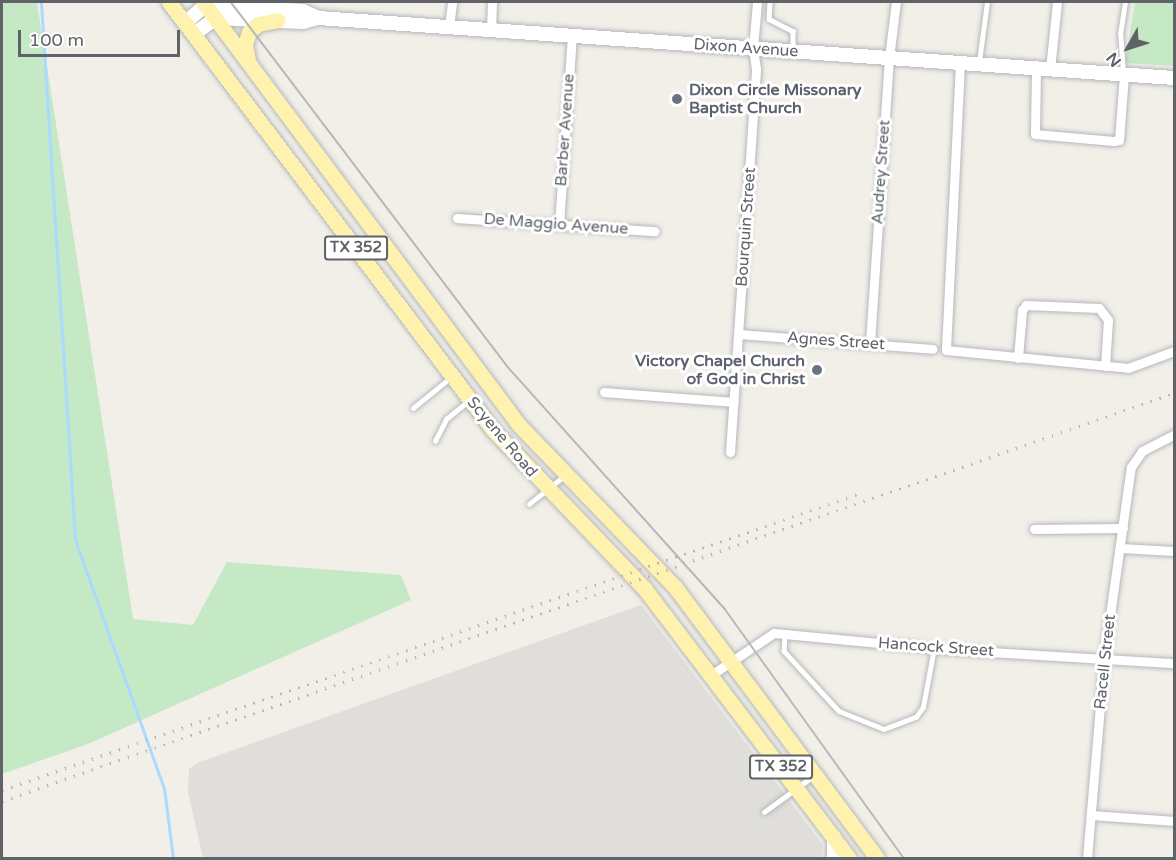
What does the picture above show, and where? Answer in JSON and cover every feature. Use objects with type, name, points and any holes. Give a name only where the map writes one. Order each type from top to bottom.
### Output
[{"type":"main road","name":"Scyene Road","points":[[169,2],[461,388],[548,491],[625,566],[711,675],[849,858]]},
{"type":"main road","name":"Scyene Road","points":[[208,8],[519,425],[655,564],[731,660],[877,858]]},
{"type":"main road","points":[[248,60],[245,44],[249,32],[258,24],[278,20]]},
{"type":"main road","points":[[461,388],[481,372]]},
{"type":"street","points":[[450,27],[452,2]]},
{"type":"street","points":[[491,30],[492,2]]},
{"type":"street","name":"Bourquin Street","points":[[730,452],[756,69],[753,48],[757,2]]},
{"type":"street","name":"Audrey Street","points":[[870,343],[889,58],[896,2]]},
{"type":"street","points":[[1057,2],[1043,69],[1035,134],[1119,140],[1124,75]]},
{"type":"street","points":[[189,29],[208,8]]},
{"type":"street","name":"Dixon Avenue","points":[[208,8],[303,11],[318,18]]},
{"type":"street","name":"Dixon Avenue","points":[[208,8],[303,22],[318,18],[1174,78]]},
{"type":"street","name":"Barber Avenue","points":[[559,225],[572,36]]},
{"type":"street","points":[[960,63],[946,350],[1066,364],[1128,368],[1174,351]]},
{"type":"street","name":"De Maggio Avenue","points":[[457,218],[655,231]]},
{"type":"street","points":[[1018,358],[1022,310],[1026,305],[1099,308],[1108,321],[1105,366]]},
{"type":"street","name":"Agnes Street","points":[[739,334],[932,349]]},
{"type":"street","points":[[603,392],[734,402]]},
{"type":"street","name":"Racell Street","points":[[1087,858],[1104,658],[1131,467],[1142,451],[1174,435]]},
{"type":"street","points":[[1034,529],[1123,528]]},
{"type":"street","points":[[1120,548],[1174,551]]},
{"type":"street","name":"Hancock Street","points":[[711,675],[764,637],[785,634],[934,648],[1174,663]]},
{"type":"street","points":[[1092,815],[1174,821]]},
{"type":"street","points":[[834,837],[834,858]]},
{"type":"lane","points":[[770,2],[769,19],[793,31],[793,51]]},
{"type":"lane","points":[[979,64],[987,2]]},
{"type":"lane","points":[[1124,75],[1120,34],[1125,2]]},
{"type":"lane","points":[[413,408],[461,388]]},
{"type":"lane","points":[[435,441],[461,388]]},
{"type":"lane","points":[[529,504],[566,475]]},
{"type":"lane","points":[[785,634],[784,651],[812,677],[838,711],[885,729],[916,717],[923,707],[934,648]]},
{"type":"lane","points":[[764,812],[817,774]]},
{"type":"shaded area","points":[[641,605],[823,845],[822,858],[203,858],[188,792],[189,769],[197,763]]},
{"type":"green space","points":[[2,2],[37,2],[133,619],[193,625],[227,562],[401,575],[411,600],[88,744],[2,774]]},
{"type":"green space","points":[[1135,2],[1174,2],[1174,66],[1125,63]]},
{"type":"waterway","points":[[41,2],[75,540],[164,788],[173,858]]},
{"type":"tram line","points":[[231,2],[508,367],[725,609],[904,858]]},
{"type":"railway","points":[[2,801],[1174,393]]},
{"type":"railway","points":[[2,790],[858,494]]},
{"type":"place","name":"Dixon Circle Missonary Baptist Church","points":[[677,99]]},
{"type":"place","name":"Victory Chapel Church of God in Christ","points":[[817,370]]}]
